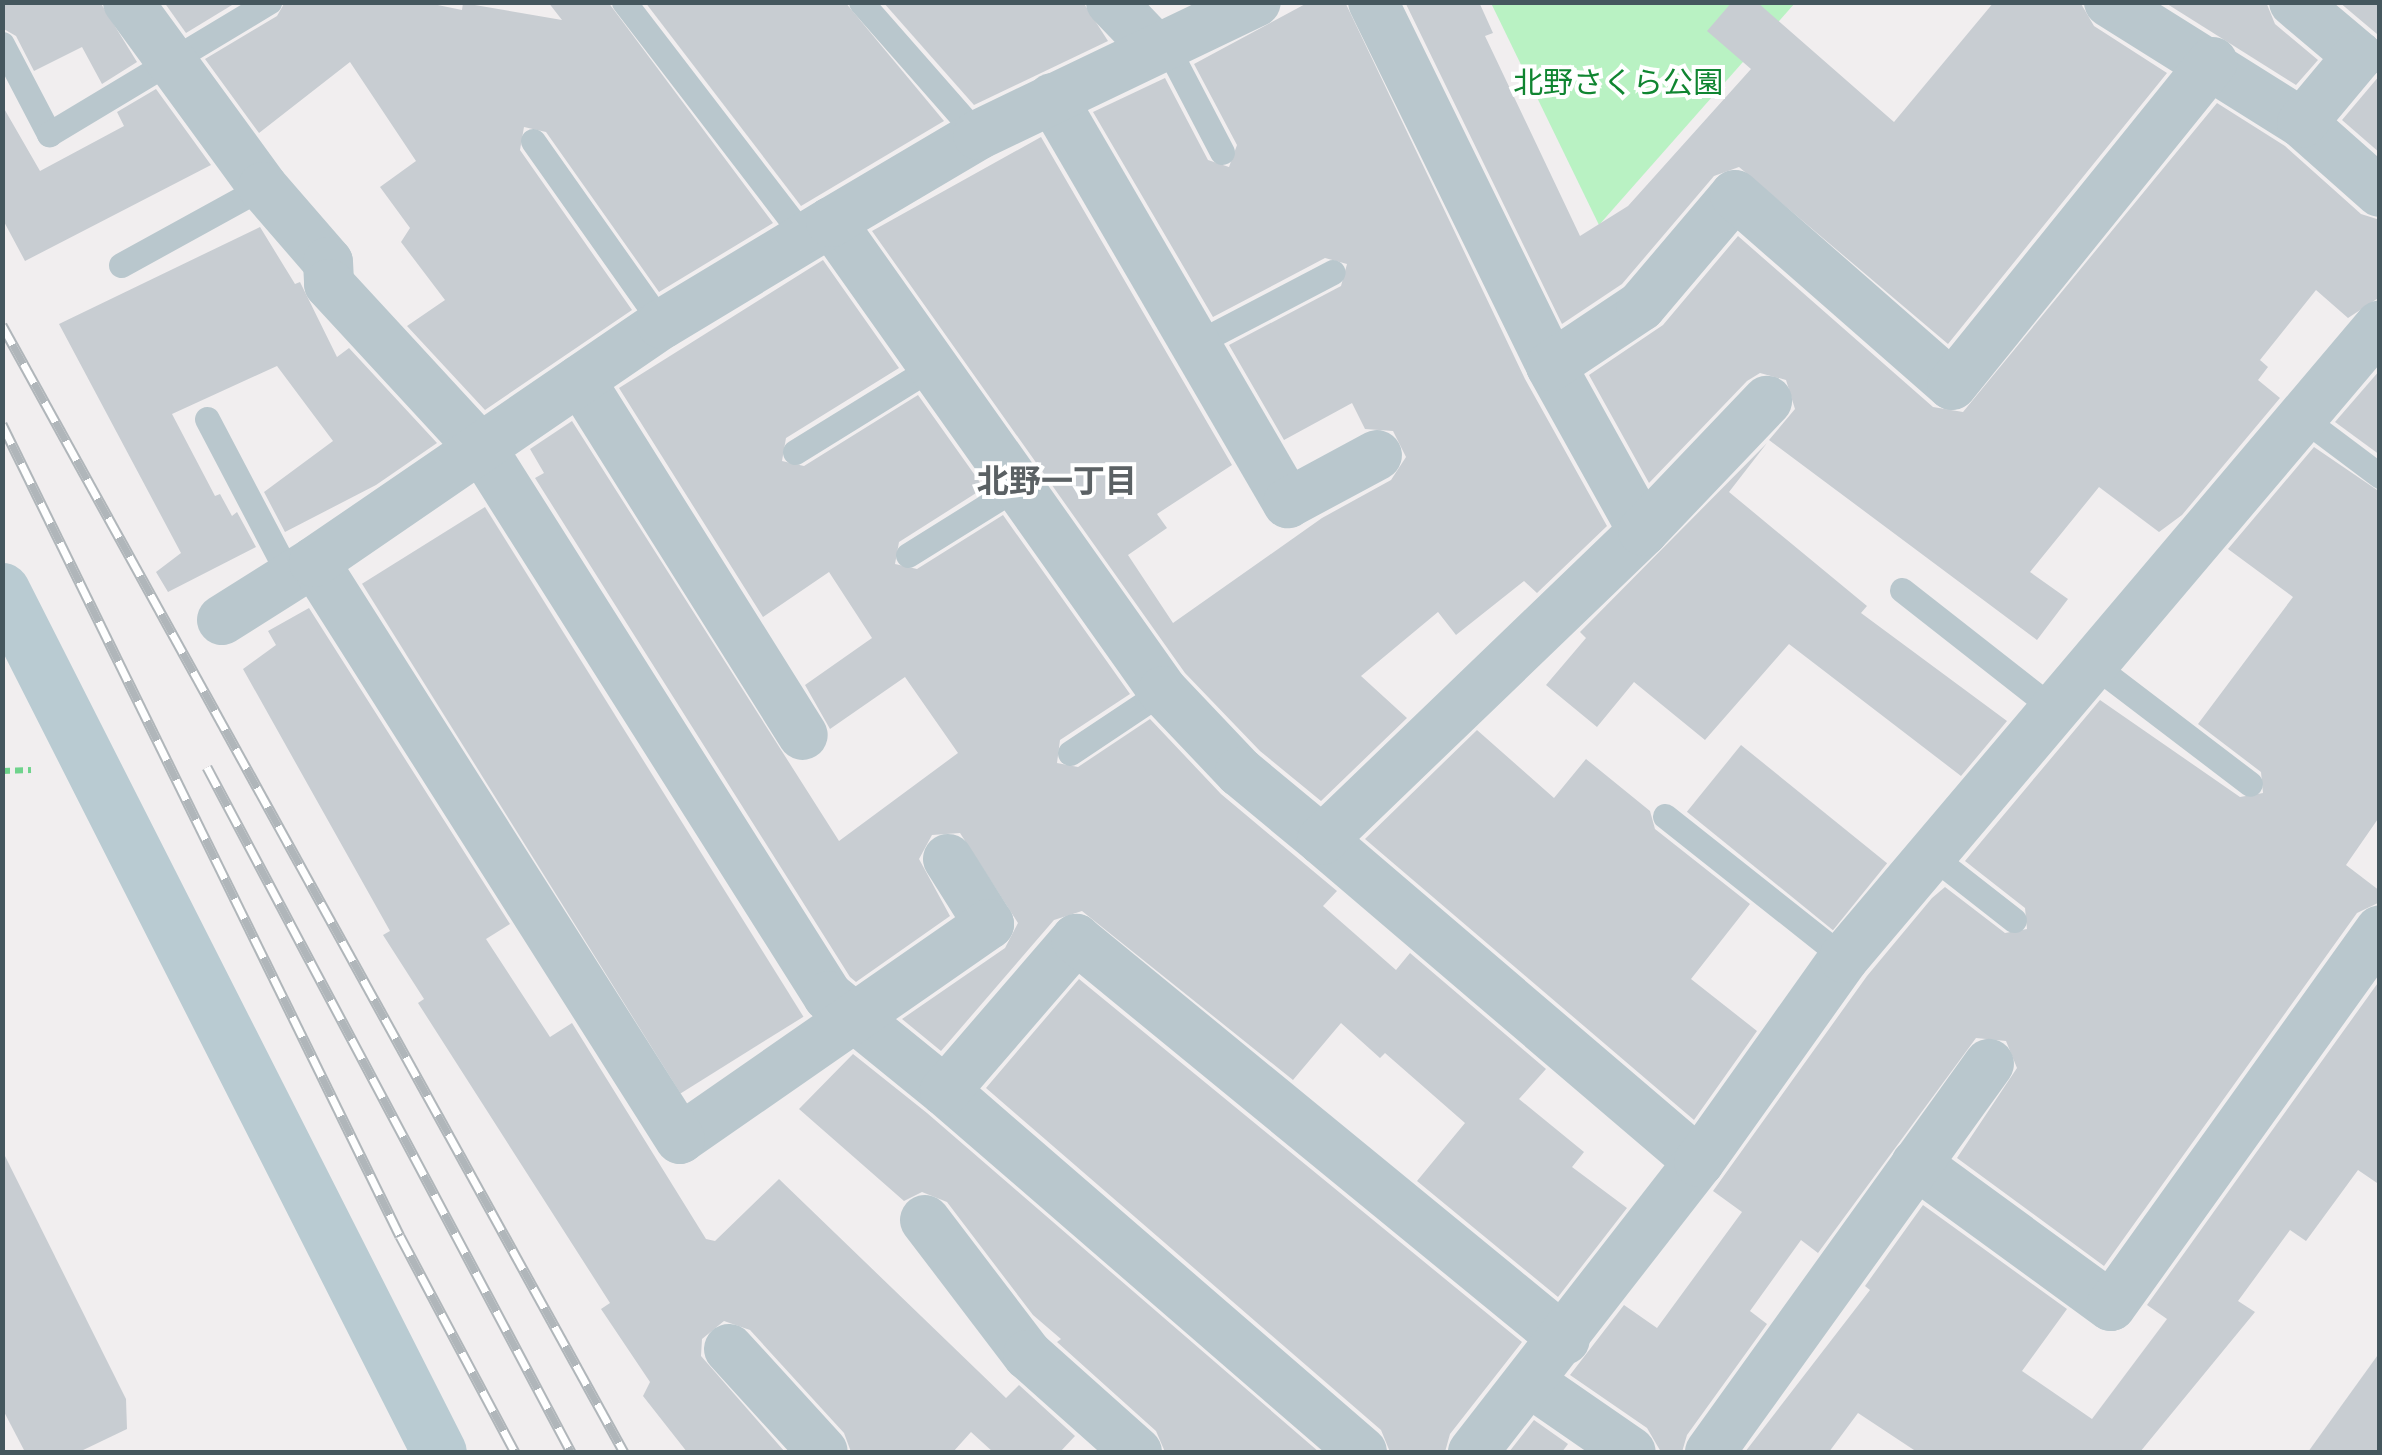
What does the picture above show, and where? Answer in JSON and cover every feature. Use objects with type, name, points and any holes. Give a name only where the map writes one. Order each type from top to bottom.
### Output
[{"type":"street","points":[[128,2],[263,187],[328,262],[329,284],[484,452],[828,996],[946,1092],[1362,1452]]},
{"type":"street","points":[[1111,2],[1160,45]]},
{"type":"street","points":[[222,620],[484,452],[662,324],[818,230],[978,135],[1256,2]]},
{"type":"street","points":[[1374,2],[1551,366],[1643,531]]},
{"type":"street","points":[[2108,2],[2213,62],[2302,123],[2380,192]]},
{"type":"street","points":[[2294,2],[2358,56],[2302,123]]},
{"type":"street","points":[[1551,366],[1641,306],[1735,195],[1952,385],[2213,62]]},
{"type":"street","points":[[1052,98],[1288,503],[1377,456]]},
{"type":"street","points":[[818,230],[932,368],[1014,489],[1163,691],[1240,772],[1700,1162]]},
{"type":"street","points":[[1473,1452],[1532,1383],[1700,1162],[1844,958],[2380,325]]},
{"type":"street","points":[[580,380],[803,736]]},
{"type":"street","points":[[1322,840],[1643,531],[1767,401]]},
{"type":"street","points":[[302,570],[680,1139],[990,924],[948,858]]},
{"type":"street","points":[[2,590],[439,1452]]},
{"type":"street","points":[[1916,1164],[2111,1306],[2380,930]]},
{"type":"street","points":[[946,1092],[1076,940],[1565,1340]]},
{"type":"street","points":[[1710,1452],[1989,1064]]},
{"type":"street","points":[[925,1220],[1028,1356],[1137,1452]]},
{"type":"street","points":[[729,1349],[823,1452]]},
{"type":"street","points":[[1532,1383],[1631,1452]]},
{"type":"lane","points":[[2,44],[49,134],[172,64],[269,2]]},
{"type":"lane","points":[[624,2],[818,230]]},
{"type":"lane","points":[[862,2],[978,135]]},
{"type":"lane","points":[[1160,45],[1222,152]]},
{"type":"lane","points":[[533,142],[662,324]]},
{"type":"lane","points":[[121,265],[263,187]]},
{"type":"lane","points":[[1197,343],[1334,272]]},
{"type":"lane","points":[[795,452],[932,368]]},
{"type":"lane","points":[[207,419],[302,570]]},
{"type":"lane","points":[[2304,419],[2380,476]]},
{"type":"lane","points":[[908,555],[1014,489]]},
{"type":"lane","points":[[1902,590],[2055,710]]},
{"type":"lane","points":[[2094,665],[2250,784]]},
{"type":"lane","points":[[1070,753],[1163,691]]},
{"type":"lane","points":[[1665,816],[1844,958]]},
{"type":"lane","points":[[1932,856],[2014,920]]},
{"type":"green space","name":"北野さくら公園","points":[[1491,3],[1795,3],[1599,225]]},
{"type":"building","points":[[2,2],[100,2],[137,62],[102,84],[82,47],[34,71],[16,36],[2,28]]},
{"type":"building","points":[[164,2],[237,2],[186,33]]},
{"type":"building","points":[[285,2],[423,2],[462,10],[463,3],[562,20],[548,2],[608,2],[773,223],[659,292],[546,132],[524,127],[520,150],[632,310],[485,410],[407,326],[445,300],[401,242],[410,228],[380,187],[416,161],[350,62],[259,133],[205,59],[277,16]]},
{"type":"building","points":[[645,2],[845,2],[944,121],[801,206]]},
{"type":"building","points":[[883,2],[1083,2],[1108,41],[974,105]]},
{"type":"building","points":[[1309,2],[1345,2],[1525,379],[1607,526],[1537,593],[1524,581],[1456,635],[1438,612],[1361,676],[1407,718],[1321,801],[1260,751],[1185,673],[872,231],[1041,137],[1232,465],[1157,514],[1167,528],[1128,555],[1173,623],[1322,518],[1391,480],[1406,457],[1393,431],[1365,429],[1352,403],[1284,440],[1229,345],[1341,286],[1347,264],[1325,258],[1213,317],[1093,112],[1165,78],[1208,160],[1229,167],[1237,145],[1194,64]]},
{"type":"building","points":[[1405,2],[1479,2],[1493,33],[1485,36],[1580,236],[1628,206],[1751,69],[1707,31],[1732,2],[1757,2],[1894,122],[1994,2],[2080,2],[2094,26],[2167,73],[1948,344],[1739,167],[1714,176],[1622,284],[1562,324]]},
{"type":"building","points":[[2164,2],[2266,2],[2275,24],[2318,60],[2296,85]]},
{"type":"building","points":[[2339,2],[2380,2],[2380,38],[2377,34]]},
{"type":"building","points":[[2380,75],[2380,153],[2342,120]]},
{"type":"building","points":[[156,89],[211,165],[25,261],[2,218],[2,105],[40,171],[124,126],[117,112]]},
{"type":"building","points":[[2217,103],[2285,146],[2361,214],[2380,220],[2380,297],[2348,318],[2316,290],[2260,360],[2268,367],[2258,380],[2280,398],[2182,515],[2159,532],[2099,487],[2030,572],[2068,599],[2037,640],[1769,440],[1795,409],[1786,380],[1760,373],[1747,381],[1649,483],[1589,375],[1663,325],[1738,236],[1933,407],[1963,412]]},
{"type":"building","points":[[260,227],[295,284],[300,282],[337,357],[349,348],[437,443],[376,485],[285,532],[264,492],[333,441],[277,366],[172,414],[215,496],[220,494],[232,516],[237,512],[256,547],[168,592],[156,572],[181,553],[59,324]]},
{"type":"building","points":[[823,260],[899,368],[786,438],[782,461],[804,466],[918,395],[984,488],[899,542],[895,564],[917,569],[1003,515],[1130,694],[1060,740],[1057,763],[1078,767],[1150,719],[1221,794],[1337,891],[1323,906],[1396,970],[1410,953],[1546,1069],[1519,1099],[1584,1152],[1572,1167],[1627,1208],[1558,1297],[1417,1181],[1465,1123],[1385,1053],[1380,1058],[1341,1023],[1293,1080],[1082,911],[1054,920],[941,1051],[902,1019],[1005,948],[1018,923],[960,833],[932,835],[919,859],[950,916],[856,982],[850,977],[535,478],[544,473],[530,449],[572,421],[839,841],[958,753],[905,677],[830,729],[805,685],[872,638],[829,572],[763,617],[619,388]]},
{"type":"building","points":[[2380,370],[2380,455],[2335,422]]},
{"type":"building","points":[[1767,443],[1729,492],[1867,606],[1861,613],[2007,721],[1961,776],[1789,644],[1705,740],[1634,682],[1597,727],[1546,685],[1586,638],[1580,632]]},
{"type":"building","points":[[2314,447],[2380,492],[2380,816],[2346,865],[2380,891],[2380,902],[2357,913],[2104,1266],[1957,1158],[2017,1068],[2006,1041],[1976,1038],[1818,1253],[1801,1240],[1750,1311],[1767,1324],[1687,1435],[1682,1452],[1661,1452],[1647,1428],[1570,1375],[1624,1305],[1657,1328],[1742,1212],[1713,1191],[1867,976],[1932,898],[1945,887],[2005,933],[2027,929],[2025,908],[1965,861],[2100,700],[2240,797],[2263,793],[2261,772],[2198,724],[2293,597],[2228,549]]},
{"type":"building","points":[[485,507],[803,1017],[681,1094],[362,584]]},
{"type":"building","points":[[309,608],[510,924],[486,939],[550,1037],[572,1023],[706,1239],[715,1241],[779,1179],[1006,1398],[1019,1385],[1075,1436],[1060,1452],[993,1452],[971,1432],[953,1452],[851,1452],[844,1433],[750,1330],[724,1321],[702,1339],[701,1356],[785,1452],[687,1452],[643,1396],[650,1382],[601,1309],[610,1303],[418,1003],[424,999],[383,935],[390,931],[243,669],[276,645],[268,631]]},
{"type":"building","points":[[1477,730],[1554,798],[1586,759],[1650,811],[1655,829],[1750,904],[1691,979],[1757,1031],[1694,1120],[1365,839]]},
{"type":"building","points":[[1741,745],[1887,863],[1833,930],[1687,812]]},
{"type":"building","points":[[1079,979],[1522,1342],[1450,1434],[1445,1452],[1390,1452],[1381,1430],[986,1088]]},
{"type":"building","points":[[2380,980],[2380,1185],[2358,1170],[2306,1241],[2290,1230],[2238,1301],[2255,1312],[2140,1452],[1917,1452],[1858,1413],[1829,1452],[1745,1452],[1870,1290],[1865,1286],[1923,1205],[2067,1309],[2022,1371],[2092,1419],[2167,1319],[2147,1305]]},
{"type":"building","points":[[853,1054],[927,1113],[1319,1452],[1165,1452],[1156,1431],[1057,1342],[1061,1339],[1033,1315],[947,1202],[922,1192],[904,1201],[799,1109]]},
{"type":"building","points":[[2,1150],[126,1399],[127,1429],[79,1452],[25,1452],[2,1408]]},
{"type":"building","points":[[2380,1352],[2380,1452],[2308,1452]]},
{"type":"building","points":[[1534,1420],[1568,1444],[1562,1452],[1509,1452]]},
{"type":"railway","points":[[2,325],[624,1452]]},
{"type":"railway","points":[[2,424],[400,1236],[515,1452]]},
{"type":"railway","points":[[207,767],[571,1452]]},
{"type":"district","name":"北野一丁目","points":[[1057,481]]}]
